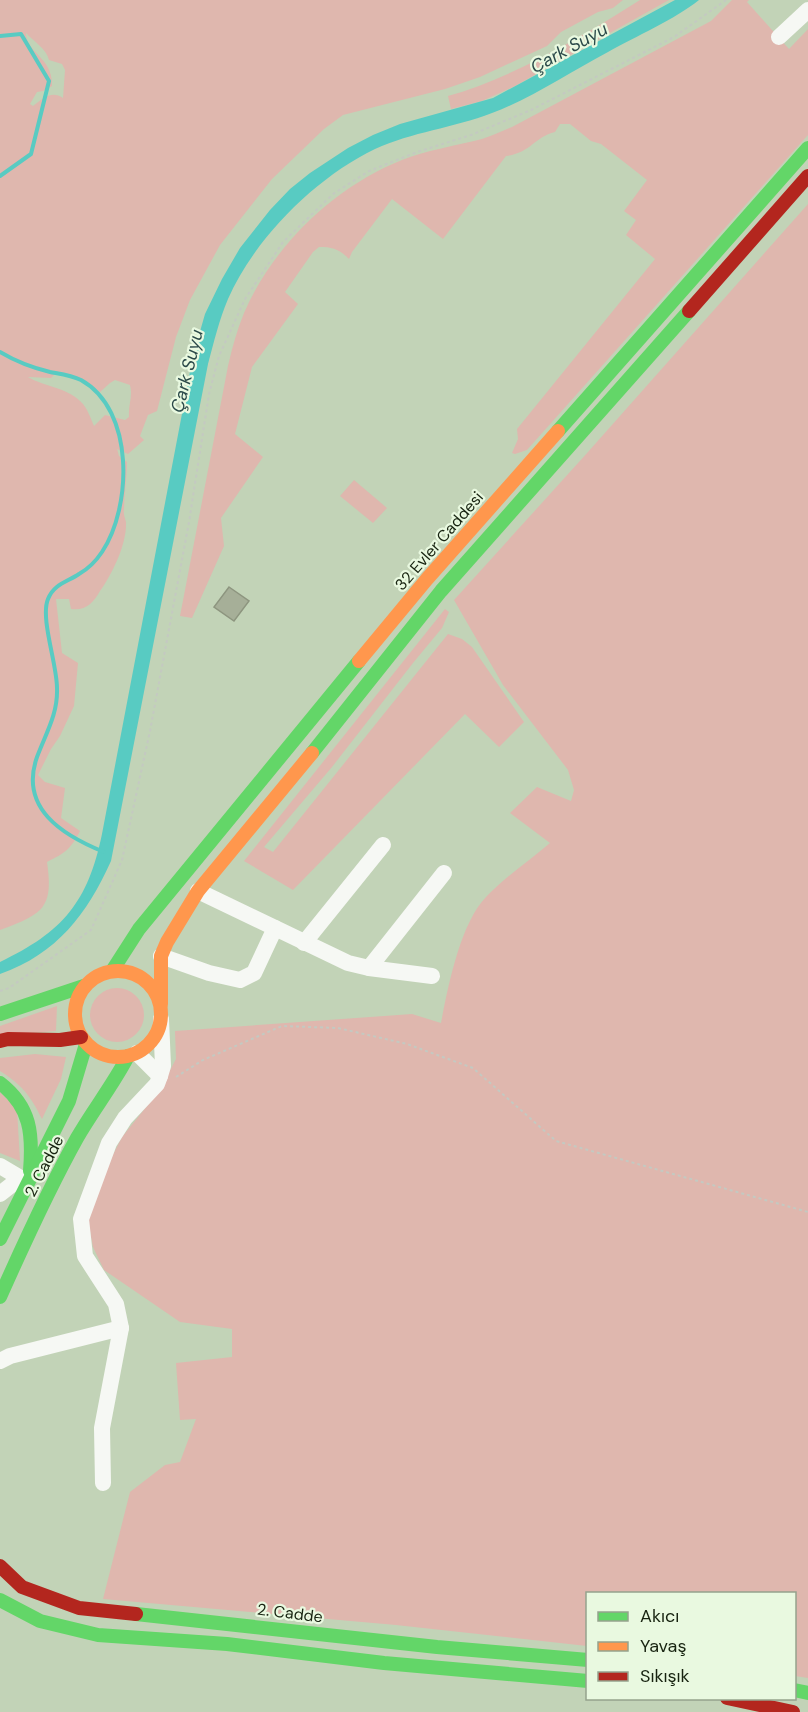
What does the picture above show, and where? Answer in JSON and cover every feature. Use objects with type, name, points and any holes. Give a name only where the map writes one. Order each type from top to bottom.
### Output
[{"type":"main road","name":"32 Evler Caddesi","points":[[112,971],[139,929],[427,579],[808,148]]},
{"type":"main road","name":"32 Evler Caddesi","points":[[161,1012],[161,957],[167,942],[198,891],[256,823],[441,591],[808,176]]},
{"type":"main road","points":[[0,1014],[84,986],[101,973],[125,971],[143,978],[156,992],[161,1012],[157,1032],[149,1044],[133,1054],[113,1057],[98,1053],[84,1040],[76,1025],[74,1011],[77,998],[84,986]]},
{"type":"main road","points":[[0,1041],[8,1039],[84,1040]]},
{"type":"main road","name":"2. Cadde","points":[[0,1239],[25,1179],[69,1101],[84,1040]]},
{"type":"main road","name":"2. Cadde","points":[[0,1297],[40,1208],[77,1138],[100,1100],[133,1054]]},
{"type":"main road","points":[[0,1083],[9,1089],[22,1106],[29,1121],[33,1149],[25,1179]]},
{"type":"main road","name":"2. Cadde","points":[[0,1566],[22,1587],[79,1608],[437,1647],[586,1660]]},
{"type":"main road","points":[[0,1600],[40,1621],[98,1635],[227,1644],[384,1663],[586,1681]]},
{"type":"main road","points":[[737,1700],[794,1712]]},
{"type":"street","points":[[779,37],[808,10]]},
{"type":"street","points":[[304,942],[383,845]]},
{"type":"street","points":[[369,968],[444,873]]},
{"type":"street","points":[[198,891],[348,963],[432,976]]},
{"type":"street","points":[[161,957],[209,973],[240,980],[254,973],[275,928]]},
{"type":"street","points":[[103,1483],[102,1428],[121,1328],[116,1304],[85,1256],[81,1219],[109,1143],[125,1118],[158,1080],[163,1065],[161,1012]]},
{"type":"street","points":[[133,1054],[158,1080]]},
{"type":"street","points":[[0,1166],[25,1179]]},
{"type":"street","points":[[0,1194],[25,1179]]},
{"type":"street","points":[[0,1361],[10,1356],[121,1328]]},
{"type":"path","points":[[0,991],[9,988],[91,930],[122,860],[152,719],[189,522],[209,394],[219,356],[245,298],[283,242],[333,194],[369,171],[417,152],[471,135],[531,110],[674,37],[726,0]]},
{"type":"path","points":[[158,1080],[182,1074],[203,1060],[282,1026],[338,1028],[407,1044],[473,1068],[556,1141],[808,1212]]},
{"type":"shaded area","points":[[0,0],[623,0],[613,8],[598,12],[561,32],[547,46],[480,77],[445,89],[343,115],[324,129],[272,179],[220,245],[190,300],[176,337],[157,411],[148,415],[140,436],[144,440],[128,454],[117,449],[119,456],[127,462],[124,511],[126,531],[114,567],[95,599],[85,607],[71,609],[69,599],[56,599],[62,653],[78,663],[74,706],[38,775],[45,782],[65,788],[61,818],[80,831],[67,850],[47,862],[49,890],[42,908],[26,919],[0,930]],"holes":[[[26,33],[43,49],[49,60],[62,64],[65,70],[63,98],[51,95],[33,106],[30,104],[37,92],[52,86],[48,68],[30,46]],[[55,374],[78,377],[100,392],[115,380],[130,385],[129,417],[125,420],[105,415],[94,426],[78,399],[28,377],[51,378]]]},
{"type":"shaded area","points":[[640,0],[669,0],[515,86],[482,101],[451,109],[448,96],[473,88],[547,55]]},
{"type":"shaded area","points":[[732,0],[749,0],[747,2],[789,49],[808,29],[808,135],[527,450],[512,453],[518,439],[517,429],[655,259],[626,235],[636,220],[624,211],[647,180],[601,144],[591,141],[570,124],[560,124],[555,132],[542,137],[521,152],[506,156],[443,239],[392,199],[349,259],[332,248],[319,247],[313,252],[285,292],[298,304],[252,367],[235,434],[263,457],[221,518],[224,546],[192,618],[180,616],[235,339],[256,288],[289,242],[330,203],[377,172],[402,160],[482,139],[512,127],[711,21]]},
{"type":"shaded area","points":[[808,204],[808,1678],[796,1676],[796,1592],[586,1592],[586,1646],[396,1625],[103,1599],[130,1492],[165,1465],[180,1462],[196,1419],[180,1420],[176,1363],[232,1357],[232,1329],[180,1322],[104,1270],[93,1247],[89,1226],[89,1202],[122,1137],[159,1091],[176,1059],[175,1031],[412,1014],[441,1023],[456,957],[477,909],[501,883],[550,843],[510,813],[537,787],[571,801],[574,790],[568,770],[503,685],[454,600]]},
{"type":"shaded area","points":[[354,480],[387,508],[373,523],[340,496]]},
{"type":"shaded area","points":[[445,609],[449,612],[442,628],[332,767],[264,847],[273,852],[448,634],[462,639],[472,647],[524,722],[499,747],[465,714],[293,890],[244,861]]},
{"type":"shaded area","points":[[112,988],[122,988],[132,992],[140,1000],[144,1015],[140,1030],[132,1038],[122,1042],[112,1042],[102,1038],[94,1030],[90,1020],[90,1010],[94,1000],[102,992]]},
{"type":"shaded area","points":[[57,1006],[56,1031],[0,1035],[0,1026]]},
{"type":"shaded area","points":[[35,1054],[66,1057],[61,1079],[42,1119],[25,1091],[0,1071],[0,1058]]},
{"type":"shaded area","points":[[0,1092],[17,1109],[20,1161],[0,1153]]},
{"type":"water","points":[[675,0],[699,0],[667,21],[507,107],[389,143],[353,161],[309,193],[289,212],[254,254],[228,299],[208,364],[111,861],[92,898],[68,930],[38,955],[0,974],[0,962],[41,939],[69,912],[89,878],[96,858],[193,356],[205,314],[240,248],[290,189],[348,148],[400,124],[493,98]]},
{"type":"building","points":[[229,587],[249,601],[234,621],[214,607]]},
{"type":"waterway","points":[[0,36],[21,34],[49,81],[31,154],[0,176]]},
{"type":"waterway","points":[[0,352],[31,366],[81,380],[99,394],[111,413],[119,436],[123,460],[123,486],[112,533],[94,562],[57,587],[48,599],[47,629],[57,697],[33,775],[34,791],[39,805],[48,817],[73,837],[104,852]]},
{"type":"traffic: fast","points":[[558,431],[808,148]]},
{"type":"traffic: fast","points":[[312,753],[441,591],[689,311]]},
{"type":"traffic: fast","points":[[112,971],[139,929],[359,661]]},
{"type":"traffic: fast","points":[[0,1014],[84,986]]},
{"type":"traffic: fast","points":[[0,1239],[69,1101],[86,1044]]},
{"type":"traffic: fast","points":[[0,1297],[66,1158],[128,1056]]},
{"type":"traffic: fast","points":[[0,1083],[18,1102],[28,1122],[31,1145],[30,1171]]},
{"type":"traffic: fast","points":[[0,1600],[40,1621],[98,1635],[227,1644],[384,1663],[586,1681]]},
{"type":"traffic: fast","points":[[136,1614],[437,1647],[586,1660]]},
{"type":"traffic: fast","points":[[796,1690],[808,1693]]},
{"type":"traffic: slow","points":[[359,661],[427,579],[558,431]]},
{"type":"traffic: slow","points":[[161,1004],[161,956],[167,942],[198,891],[312,753]]},
{"type":"traffic: slow","points":[[118,971],[135,974],[149,983],[158,997],[161,1014],[158,1031],[149,1045],[135,1054],[118,1057],[101,1054],[87,1045],[78,1031],[75,1014],[78,997],[87,983],[101,974],[118,971]]},
{"type":"traffic: jam","points":[[689,311],[808,176]]},
{"type":"traffic: jam","points":[[0,1041],[8,1039],[60,1040],[81,1037]]},
{"type":"traffic: jam","points":[[0,1566],[22,1587],[79,1608],[136,1614]]},
{"type":"traffic: jam","points":[[736,1700],[793,1712]]},
{"type":"water label","name":"Çark Suyu","points":[[569,48]]},
{"type":"water label","name":"Çark Suyu","points":[[187,371]]}]
